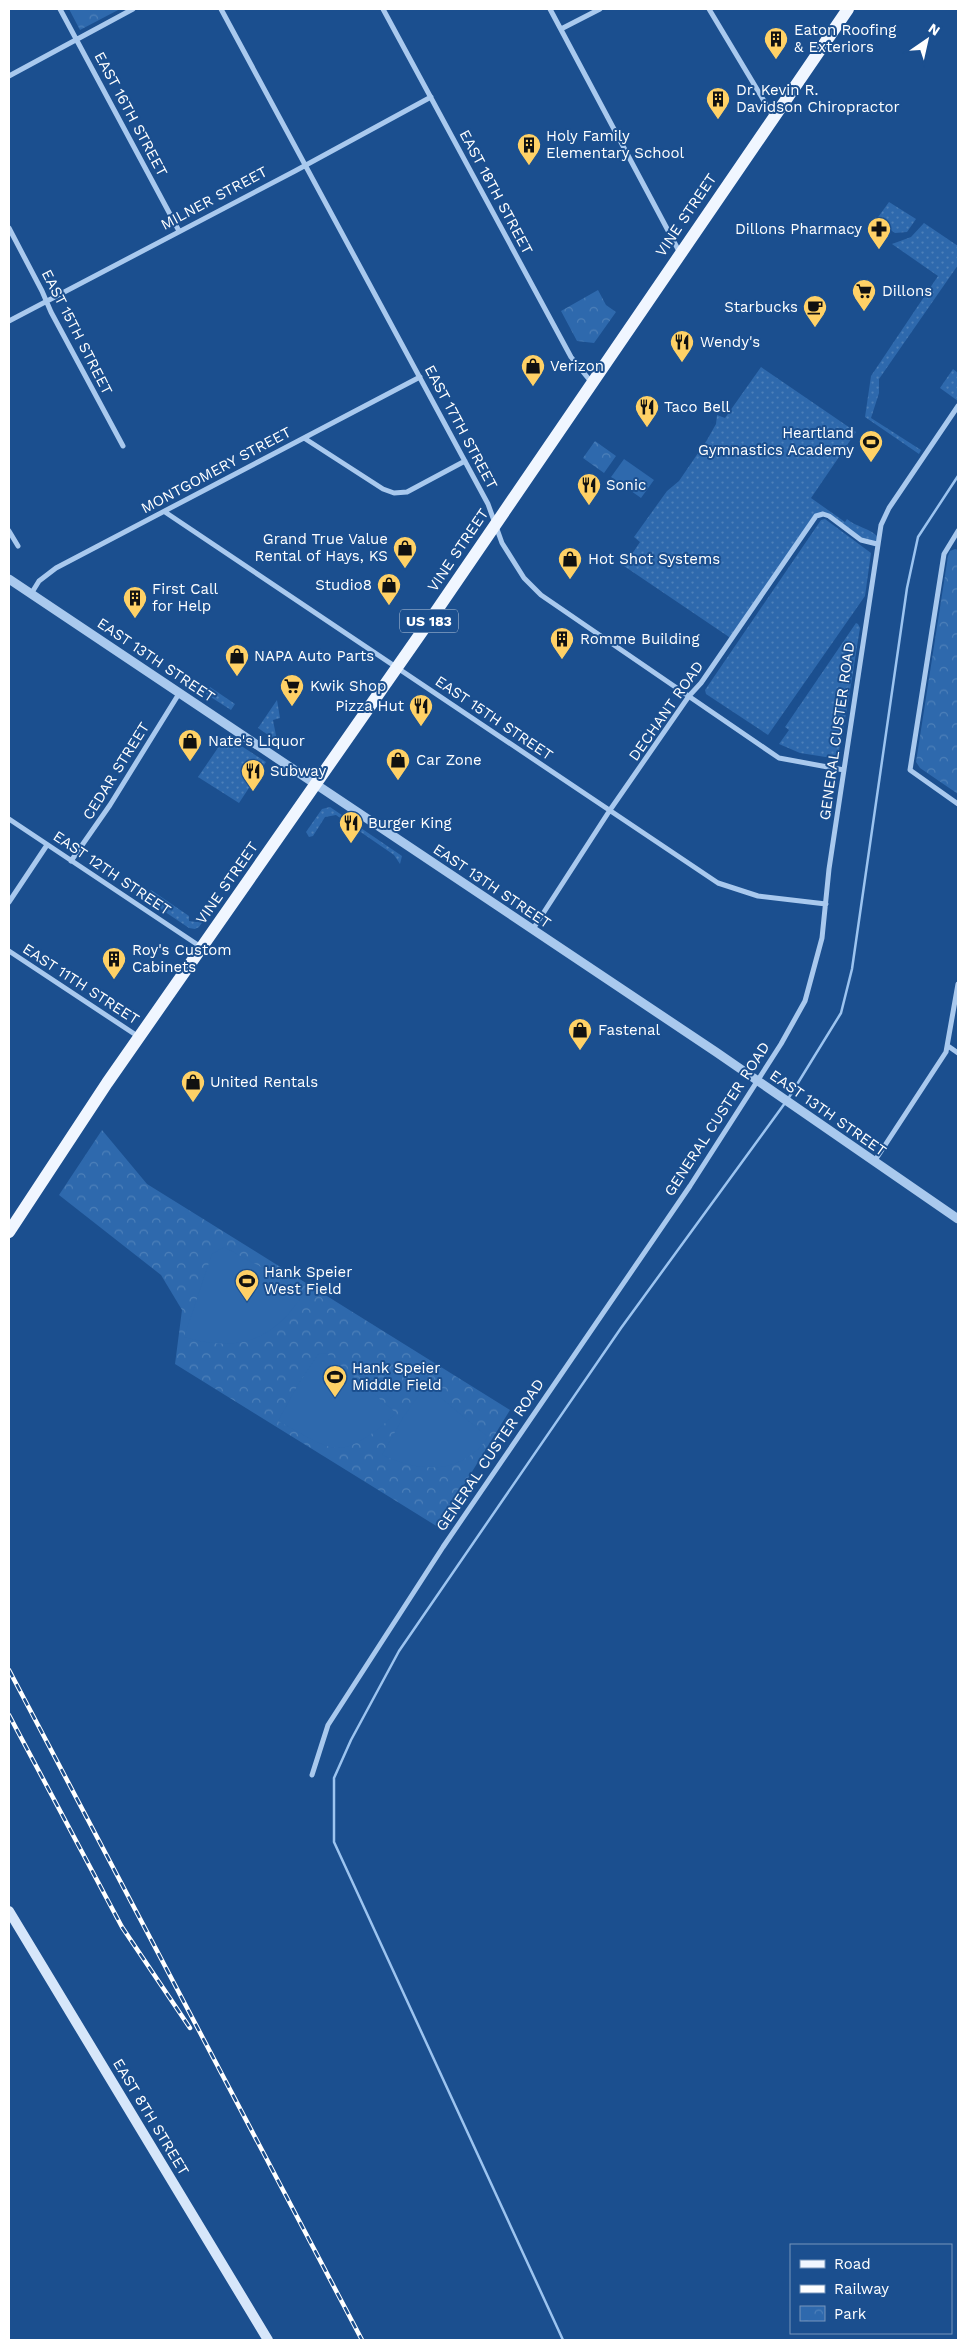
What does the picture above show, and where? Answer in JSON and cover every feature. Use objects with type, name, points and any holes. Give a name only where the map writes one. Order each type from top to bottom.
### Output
[{"type":"main road","name":"VINE STREET","points":[[9,1232],[139,1037],[397,667],[848,9]]},
{"type":"main road","name":"EAST 8TH STREET","points":[[9,1911],[268,2340]]},
{"type":"street","name":"EAST 16TH STREET","points":[[60,9],[179,231]]},
{"type":"street","points":[[9,76],[133,9]]},
{"type":"street","name":"EAST 17TH STREET","points":[[221,9],[465,461],[495,522],[502,543],[530,586],[779,758],[844,770]]},
{"type":"street","name":"EAST 18TH STREET","points":[[382,9],[571,357],[592,383]]},
{"type":"street","points":[[550,9],[680,254]]},
{"type":"street","points":[[561,29],[600,9]]},
{"type":"street","points":[[709,9],[774,118]]},
{"type":"street","name":"MILNER STREET","points":[[9,321],[431,97]]},
{"type":"street","name":"EAST 15TH STREET","points":[[9,228],[123,446]]},
{"type":"street","name":"MONTGOMERY STREET","points":[[32,594],[46,574],[420,377]]},
{"type":"street","name":"GENERAL CUSTER ROAD","points":[[312,1775],[328,1725],[443,1547],[690,1186],[805,1001],[822,938],[844,770],[881,525],[888,508],[958,406]]},
{"type":"street","points":[[304,438],[383,489],[394,493],[407,492],[465,461]]},
{"type":"street","name":"EAST 15TH STREET","points":[[165,512],[718,883],[758,896],[826,904]]},
{"type":"street","name":"DECHANT ROAD","points":[[533,929],[610,810],[689,696],[701,683],[816,516],[823,514],[829,516],[862,540],[877,544]]},
{"type":"street","points":[[9,531],[18,546]]},
{"type":"street","points":[[958,531],[956,539],[944,554],[910,770],[958,804]]},
{"type":"street","name":"EAST 13TH STREET","points":[[9,579],[533,929],[958,1219]]},
{"type":"street","name":"CEDAR STREET","points":[[71,861],[110,805],[180,692]]},
{"type":"street","name":"EAST 12TH STREET","points":[[9,819],[202,948]]},
{"type":"street","points":[[9,902],[47,845]]},
{"type":"street","name":"EAST 11TH STREET","points":[[9,951],[139,1037]]},
{"type":"street","points":[[874,1163],[946,1052],[958,984]]},
{"type":"street","points":[[948,1046],[958,1053]]},
{"type":"green space","points":[[69,9],[120,9],[80,30]]},
{"type":"green space","points":[[889,202],[916,219],[907,232],[895,233],[876,220]]},
{"type":"green space","points":[[924,223],[958,246],[958,265],[879,379],[879,393],[871,418],[921,450],[919,454],[865,417],[871,376],[938,276],[892,244],[911,237]]},
{"type":"green space","points":[[598,290],[606,305],[616,312],[594,343],[577,341],[561,311]]},
{"type":"green space","points":[[761,367],[856,432],[811,498],[845,522],[847,519],[878,537],[877,544],[870,543],[829,516],[819,515],[732,639],[624,566],[640,542],[634,537],[667,491],[679,481],[707,440],[716,424],[717,415],[725,418]]},
{"type":"green space","points":[[953,369],[958,373],[958,401],[940,388]]},
{"type":"green space","points":[[595,441],[616,456],[604,473],[583,458]]},
{"type":"green space","points":[[624,459],[654,480],[641,498],[611,477]]},
{"type":"green space","points":[[825,519],[871,553],[865,596],[768,735],[706,694],[705,690],[821,520]]},
{"type":"green space","points":[[958,550],[958,794],[920,768],[916,762],[948,556],[950,551]]},
{"type":"green space","points":[[856,623],[860,628],[838,756],[832,758],[800,753],[779,744],[789,730],[785,727]]},
{"type":"green space","points":[[210,687],[235,704],[231,710],[206,694]]},
{"type":"green space","points":[[277,700],[280,718],[273,720],[277,741],[258,728]]},
{"type":"green space","points":[[226,736],[266,762],[239,803],[198,777]]},
{"type":"green space","points":[[330,807],[402,856],[400,864],[394,855],[336,815],[325,817],[313,836],[309,837],[306,832],[322,809]]},
{"type":"green space","points":[[151,890],[189,916],[189,921],[197,922],[214,899],[217,901],[199,927],[195,929],[189,928],[140,895],[141,892],[146,895]]},
{"type":"green space","points":[[102,1130],[147,1184],[510,1410],[438,1527],[175,1364],[182,1310],[161,1275],[59,1195]]},
{"type":"green space","name":"Hank Speier West Field","points":[[224,1247],[305,1291],[281,1322],[268,1332],[254,1339],[239,1343],[222,1344],[184,1337],[212,1254]]},
{"type":"green space","name":"Hank Speier Middle Field","points":[[319,1353],[327,1354],[396,1413],[377,1430],[352,1445],[336,1448],[330,1447],[278,1421],[299,1383]]},
{"type":"green space","points":[[429,1388],[488,1437],[466,1459],[439,1467],[411,1465],[382,1455],[404,1416],[423,1389]]},
{"type":"waterway","points":[[788,1099],[841,1013],[852,969],[907,588],[918,537],[958,476]]},
{"type":"waterway","points":[[563,2340],[334,1842],[334,1778],[351,1740],[399,1651],[621,1328],[785,1103]]},
{"type":"railway","points":[[9,1670],[362,2340]]},
{"type":"railway","points":[[9,1715],[122,1927],[190,2028]]},
{"type":"place","name":"Eaton Roofing & Exteriors","points":[[776,60]]},
{"type":"place","name":"Dr. Kevin R. Davidson Chiropractor","points":[[718,120]]},
{"type":"place","name":"Holy Family Elementary School","points":[[529,166]]},
{"type":"place","name":"Dillons Pharmacy","points":[[879,250]]},
{"type":"place","name":"Dillons","points":[[864,312]]},
{"type":"place","name":"Starbucks","points":[[815,328]]},
{"type":"place","name":"Wendy's","points":[[682,363]]},
{"type":"place","name":"Verizon","points":[[533,387]]},
{"type":"place","name":"Taco Bell","points":[[647,428]]},
{"type":"place","name":"Heartland Gymnastics Academy","points":[[871,463]]},
{"type":"place","name":"Sonic","points":[[589,506]]},
{"type":"place","name":"Grand True Value Rental of Hays, KS","points":[[405,569]]},
{"type":"place","name":"Hot Shot Systems","points":[[570,580]]},
{"type":"place","name":"Studio8","points":[[389,606]]},
{"type":"place","name":"First Call for Help","points":[[135,619]]},
{"type":"place","name":"Romme Building","points":[[562,660]]},
{"type":"place","name":"NAPA Auto Parts","points":[[237,677]]},
{"type":"place","name":"Kwik Shop","points":[[292,707]]},
{"type":"place","name":"Pizza Hut","points":[[421,727]]},
{"type":"place","name":"Nate's Liquor","points":[[190,762]]},
{"type":"place","name":"Car Zone","points":[[398,781]]},
{"type":"place","name":"Subway","points":[[253,792]]},
{"type":"place","name":"Burger King","points":[[351,844]]},
{"type":"place","name":"Roy's Custom Cabinets","points":[[114,980]]},
{"type":"place","name":"Fastenal","points":[[580,1051]]},
{"type":"place","name":"United Rentals","points":[[193,1103]]},
{"type":"place","name":"Hank Speier West Field","points":[[247,1302]]},
{"type":"place","name":"Hank Speier Middle Field","points":[[335,1398]]}]
